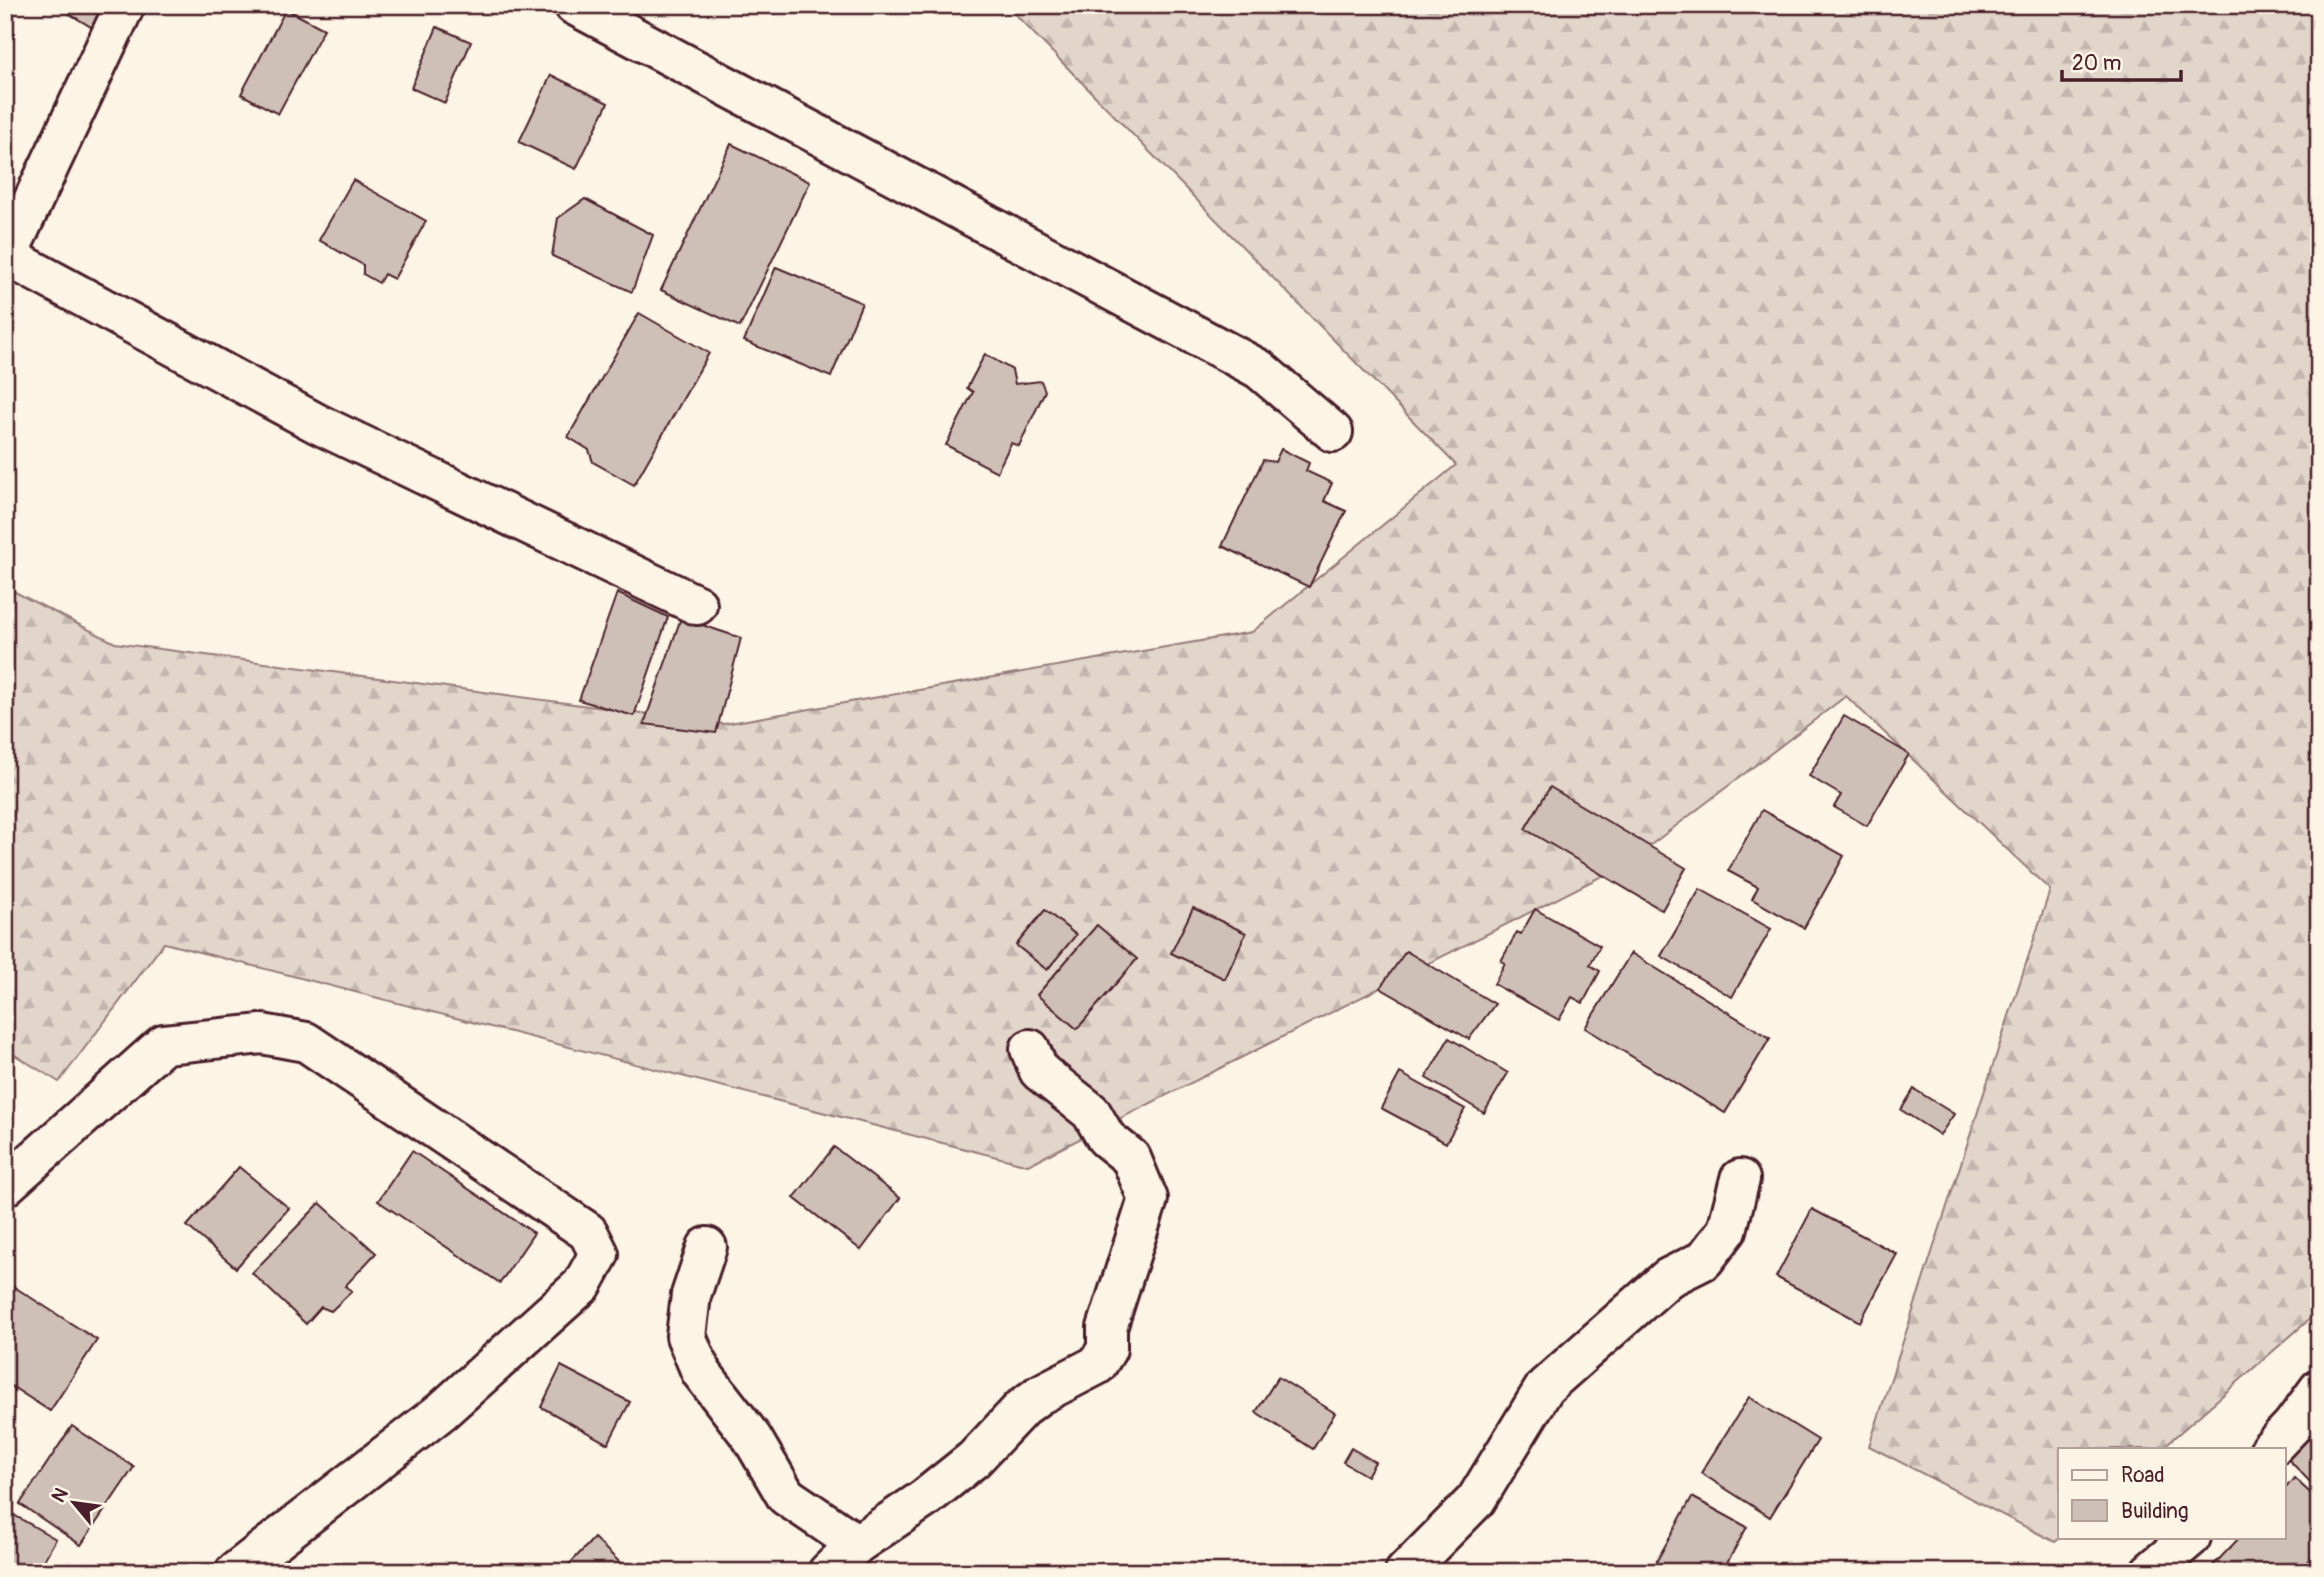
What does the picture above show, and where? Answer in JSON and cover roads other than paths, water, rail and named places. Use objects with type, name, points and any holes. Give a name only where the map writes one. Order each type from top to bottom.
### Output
[{"type":"street","points":[[125,5],[6,256],[318,424],[697,605]]},
{"type":"street","points":[[574,5],[1259,369],[1333,432]]},
{"type":"street","points":[[5,1186],[164,1044],[262,1034],[306,1042],[588,1232],[599,1254],[582,1285],[442,1411],[235,1572]]},
{"type":"street","points":[[828,1572],[857,1544],[924,1499],[974,1458],[1021,1408],[1039,1395],[1097,1365],[1107,1349],[1107,1328],[1148,1199],[1131,1158],[1106,1138],[1091,1112],[1039,1071],[1030,1049]]},
{"type":"street","points":[[1405,1572],[1476,1500],[1545,1387],[1668,1278],[1704,1260],[1727,1230],[1740,1179]]},
{"type":"street","points":[[707,1247],[691,1295],[686,1336],[701,1372],[752,1438],[786,1496],[857,1544]]},
{"type":"street","points":[[2271,1448],[2292,1426],[2319,1389]]},
{"type":"street","points":[[2150,1572],[2190,1538]]}]
